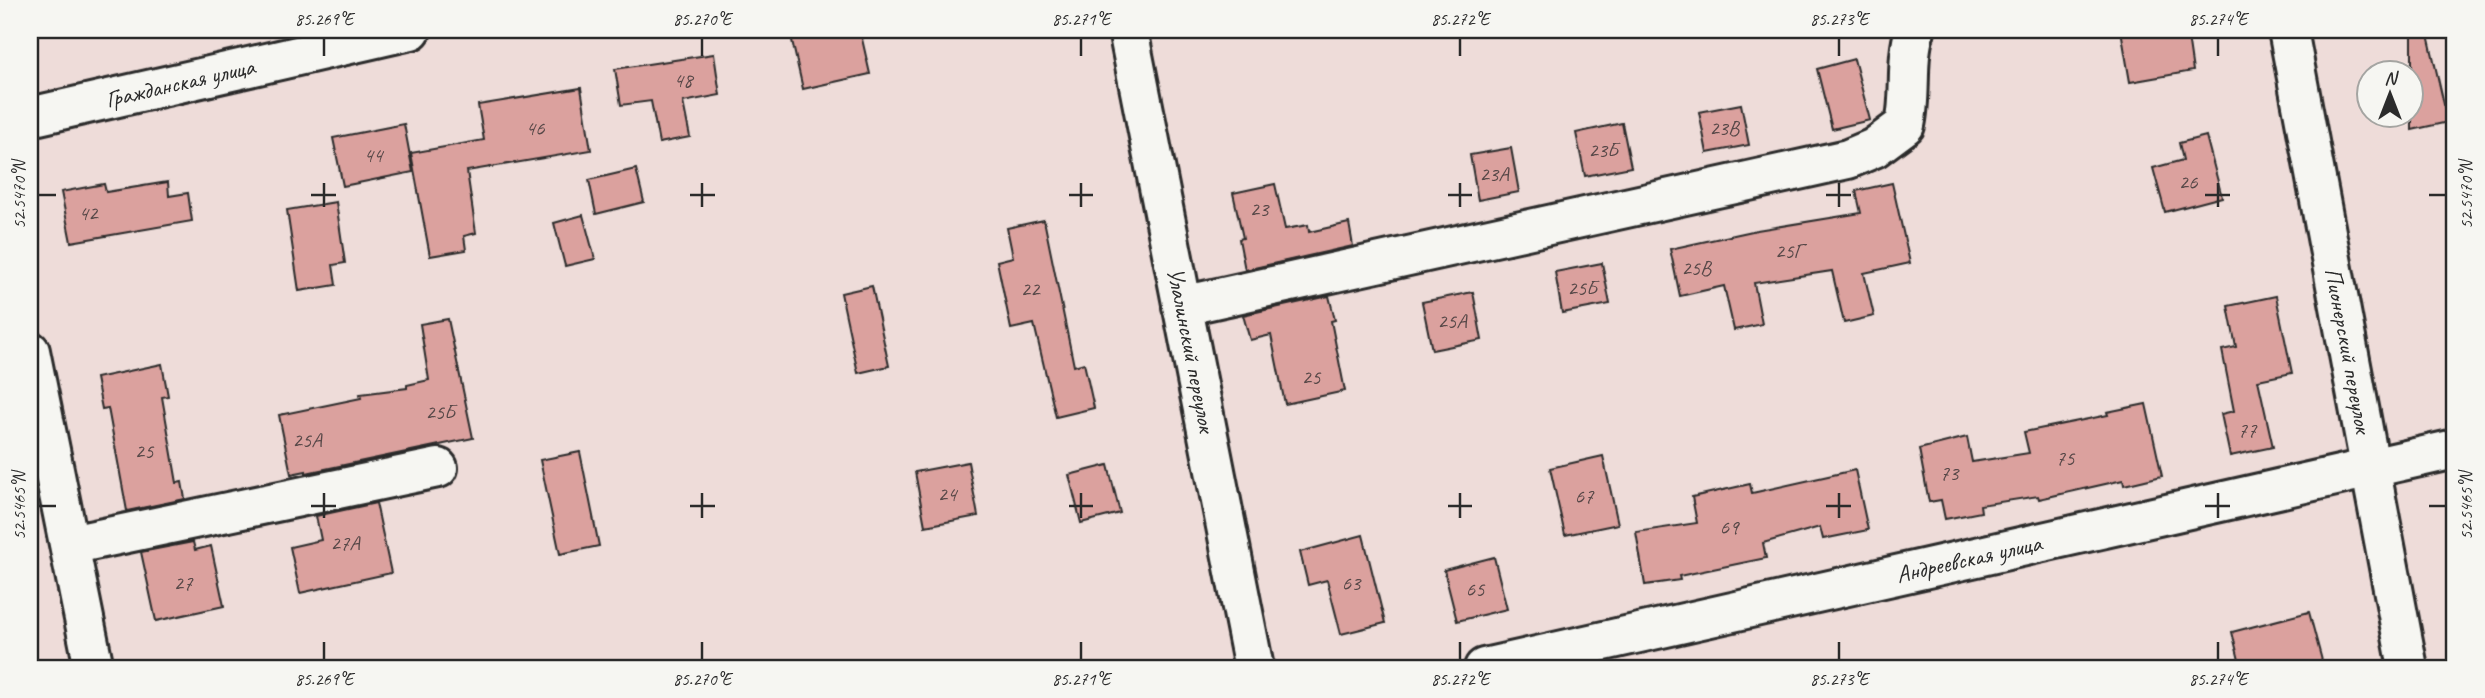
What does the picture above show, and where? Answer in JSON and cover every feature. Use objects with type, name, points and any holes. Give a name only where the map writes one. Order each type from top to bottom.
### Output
[{"type":"street","name":"Гражданская улица","points":[[30,117],[411,30]]},
{"type":"street","name":"Улалинский переулок","points":[[1128,30],[1254,668]]},
{"type":"street","points":[[1182,306],[1848,159],[1874,148],[1905,125],[1908,109],[1908,54],[1914,30]]},
{"type":"street","name":"Пионерский переулок","points":[[2288,30],[2409,668]]},
{"type":"street","points":[[30,351],[94,668]]},
{"type":"street","name":"Андреевская улица","points":[[1484,668],[2455,449]]},
{"type":"street","points":[[70,545],[438,468]]},
{"type":"building","points":[[820,30],[860,30],[870,74],[803,89],[791,36]]},
{"type":"building","points":[[2121,30],[2187,30],[2193,71],[2130,82]]},
{"type":"building","points":[[2412,30],[2427,30],[2448,122],[2426,127],[2426,60],[2412,60]]},
{"type":"building","points":[[714,54],[720,95],[683,102],[690,137],[659,143],[651,101],[621,105],[615,69]]},
{"type":"building","points":[[1854,59],[1870,120],[1832,129],[1817,69]]},
{"type":"building","points":[[581,88],[591,150],[467,171],[476,233],[464,236],[466,250],[430,256],[411,153],[484,140],[478,105]]},
{"type":"building","points":[[1741,104],[1749,145],[1707,153],[1699,112]]},
{"type":"building","points":[[1622,123],[1631,167],[1585,176],[1576,133]]},
{"type":"building","points":[[404,124],[413,172],[343,186],[333,138]]},
{"type":"building","points":[[2206,136],[2222,197],[2165,212],[2153,168],[2183,160],[2179,143]]},
{"type":"building","points":[[1511,148],[1519,192],[1478,200],[1470,155]]},
{"type":"building","points":[[636,169],[644,202],[596,214],[589,180]]},
{"type":"building","points":[[168,182],[169,196],[188,193],[192,221],[71,242],[61,192],[104,184],[106,192]]},
{"type":"building","points":[[1892,183],[1910,263],[1864,273],[1874,316],[1844,323],[1832,271],[1754,283],[1762,324],[1734,330],[1724,286],[1680,296],[1670,249],[1757,230],[1861,213],[1856,191]]},
{"type":"building","points":[[1275,184],[1285,229],[1308,225],[1309,232],[1349,223],[1353,246],[1245,270],[1239,239],[1243,238],[1233,193]]},
{"type":"building","points":[[336,202],[345,263],[333,265],[336,285],[299,291],[287,210]]},
{"type":"building","points":[[583,215],[595,259],[565,266],[554,223]]},
{"type":"building","points":[[1044,220],[1074,366],[1084,363],[1094,408],[1056,417],[1034,324],[1011,329],[997,261],[1013,257],[1007,228]]},
{"type":"building","points":[[1602,263],[1610,304],[1562,313],[1555,272]]},
{"type":"building","points":[[872,286],[889,366],[858,373],[841,293]]},
{"type":"building","points":[[1473,292],[1482,340],[1432,350],[1422,302]]},
{"type":"building","points":[[1329,296],[1335,320],[1331,321],[1345,391],[1285,404],[1271,335],[1250,340],[1243,315]]},
{"type":"building","points":[[2276,296],[2292,373],[2258,380],[2273,447],[2230,456],[2221,414],[2234,411],[2222,350],[2236,347],[2228,306]]},
{"type":"building","points":[[448,319],[473,438],[291,474],[279,415],[361,398],[360,394],[407,388],[407,385],[429,380],[420,324]]},
{"type":"building","points":[[162,364],[168,396],[162,397],[177,483],[182,482],[185,499],[127,511],[108,408],[102,409],[96,378]]},
{"type":"building","points":[[2146,404],[2162,476],[2124,485],[2123,480],[2039,499],[2038,496],[1980,505],[1981,512],[1945,519],[1941,500],[1929,502],[1919,449],[1967,437],[1972,462],[2029,453],[2024,432],[2108,415],[2107,412]]},
{"type":"building","points":[[580,452],[599,546],[560,554],[540,460]]},
{"type":"building","points":[[1603,456],[1618,524],[1565,535],[1550,468]]},
{"type":"building","points":[[968,462],[978,516],[925,526],[915,472]]},
{"type":"building","points":[[1108,465],[1120,513],[1081,523],[1069,475]]},
{"type":"building","points":[[1855,470],[1868,530],[1823,539],[1820,527],[1763,543],[1766,558],[1679,576],[1680,580],[1645,585],[1636,532],[1697,523],[1692,497],[1750,484],[1752,493]]},
{"type":"building","points":[[376,503],[391,573],[300,593],[290,547],[321,540],[316,516]]},
{"type":"building","points":[[1363,535],[1385,623],[1341,634],[1327,580],[1308,585],[1300,552]]},
{"type":"building","points":[[193,542],[195,550],[211,546],[224,606],[156,621],[141,552]]},
{"type":"building","points":[[1494,557],[1507,609],[1457,621],[1444,570]]},
{"type":"building","points":[[2309,612],[2324,668],[2241,668],[2232,632]]}]
